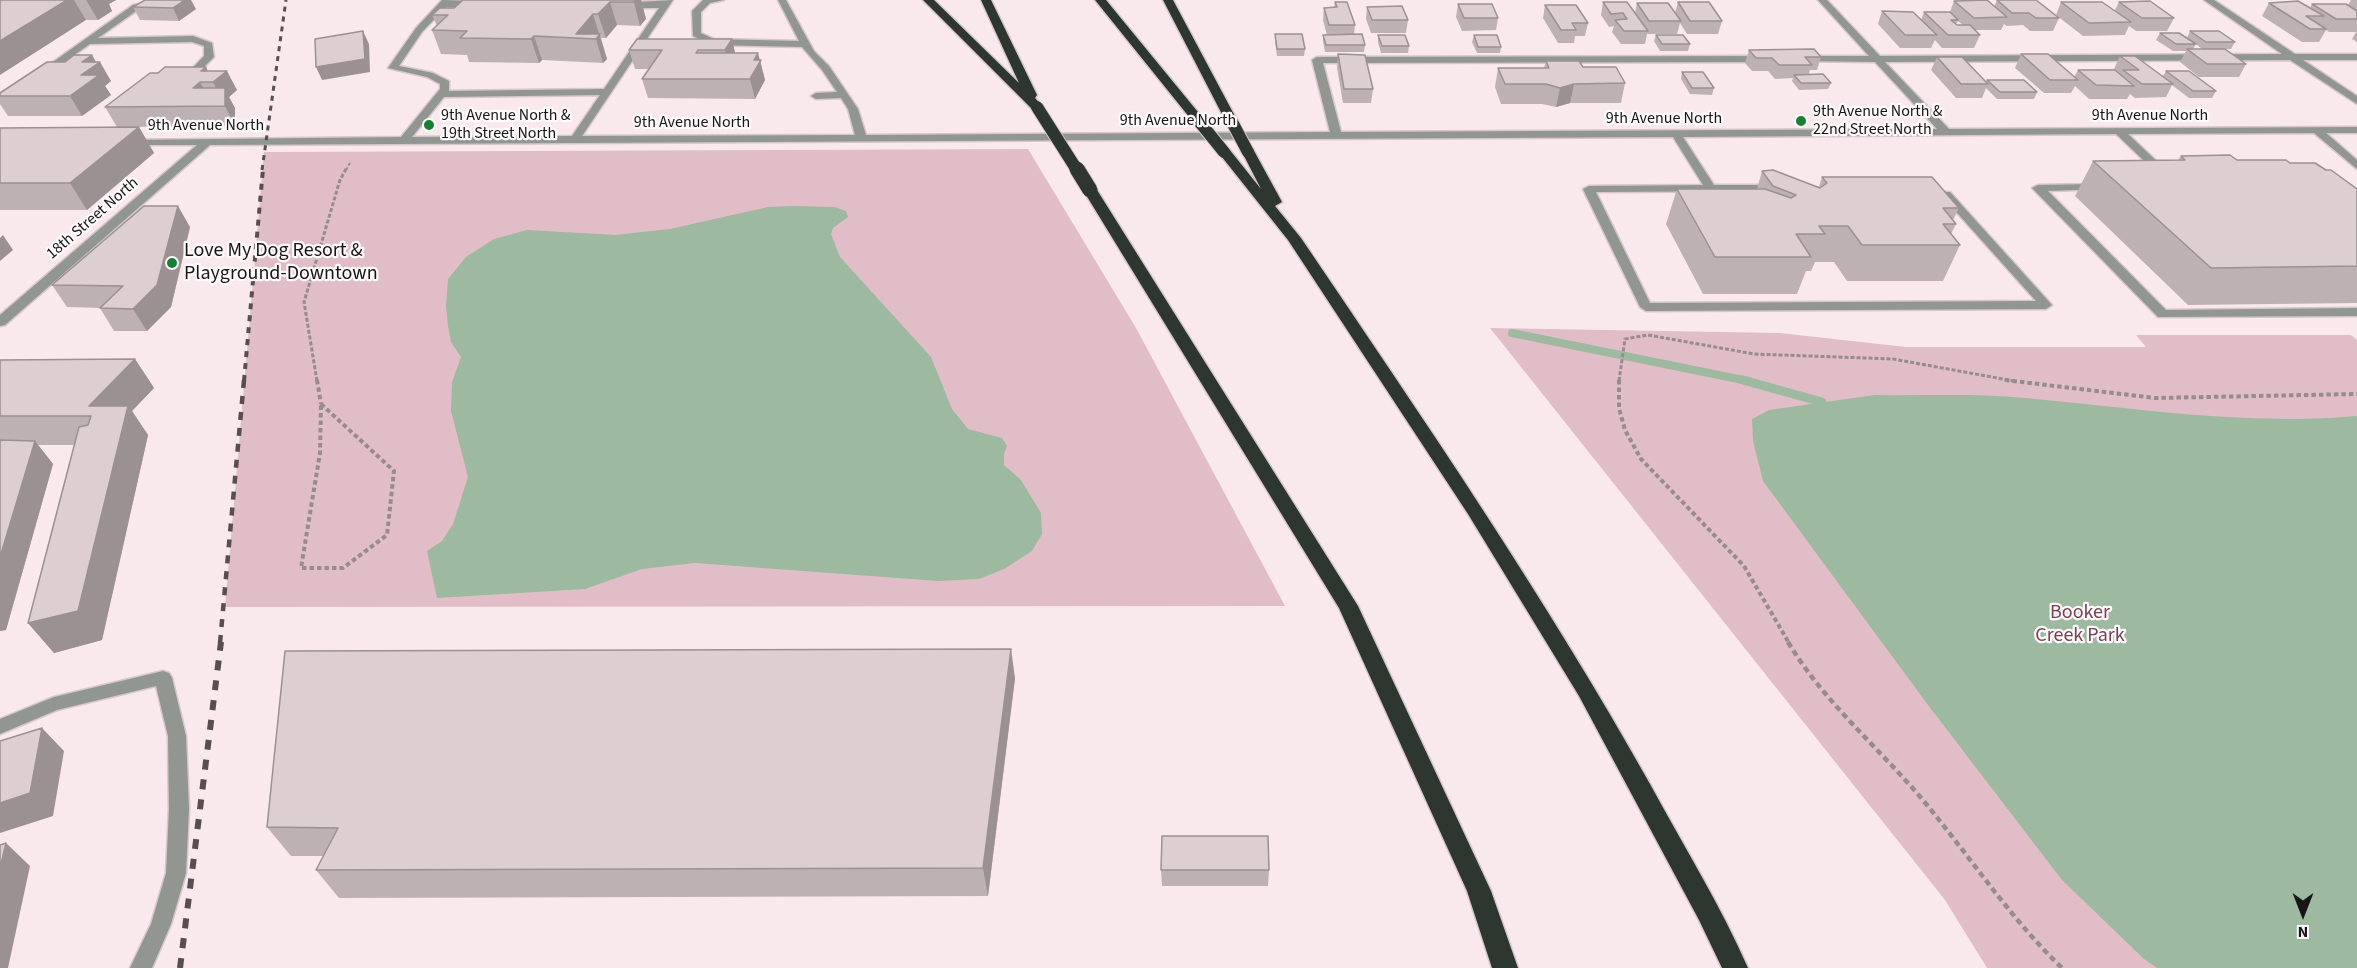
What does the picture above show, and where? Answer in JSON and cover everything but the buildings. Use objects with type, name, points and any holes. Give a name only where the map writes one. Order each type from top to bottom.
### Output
[{"type":"highway","points":[[928,0],[1037,107]]},
{"type":"highway","points":[[987,0],[1037,107],[1348,606],[1479,891],[1504,968]]},
{"type":"highway","points":[[1100,0],[1294,238]]},
{"type":"highway","points":[[1168,0],[1294,238],[1475,510],[1586,690],[1735,968]]},
{"type":"street","points":[[39,76],[136,7],[182,0]]},
{"type":"street","points":[[720,0],[707,0],[697,11],[696,34],[712,42],[806,44]]},
{"type":"street","points":[[782,0],[806,44],[826,68],[854,109],[861,137]]},
{"type":"street","points":[[1822,0],[1947,132]]},
{"type":"street","points":[[2208,0],[2357,101]]},
{"type":"street","points":[[404,140],[445,89],[444,83],[430,75],[393,68],[419,30],[445,2],[490,4]]},
{"type":"street","points":[[608,4],[668,2]]},
{"type":"street","points":[[576,138],[668,2]]},
{"type":"street","points":[[88,41],[193,39],[209,45],[209,57],[188,78],[168,84]]},
{"type":"street","points":[[1792,58],[2357,57]]},
{"type":"street","points":[[1336,135],[1317,60],[1780,59]]},
{"type":"street","points":[[441,94],[607,93]]},
{"type":"street","points":[[816,96],[844,95]]},
{"type":"street","points":[[2316,130],[2357,166]]},
{"type":"street","name":"9th Avenue North","points":[[116,142],[2357,130]]},
{"type":"street","points":[[2118,131],[2170,179]]},
{"type":"street","points":[[1676,134],[1711,188]]},
{"type":"street","name":"18th Street North","points":[[0,322],[208,141]]},
{"type":"street","points":[[1791,188],[1589,189],[1646,308],[2046,305],[1941,189],[1930,189]]},
{"type":"street","points":[[2109,188],[2038,188],[2163,314],[2357,312]]},
{"type":"street","points":[[0,727],[54,704],[163,678],[177,736],[179,809],[176,873],[161,924],[141,968]]},
{"type":"path","points":[[321,404],[394,471],[387,535],[343,568],[301,568],[320,453],[321,404],[304,302],[340,180],[364,140]]},
{"type":"path","points":[[2062,968],[2030,937],[1921,798],[1844,716],[1794,652],[1744,566],[1641,459],[1624,430],[1619,408],[1619,375],[1625,339],[1648,335],[1754,354],[1893,359],[2018,382],[2155,398],[2357,394]]},
{"type":"green space","points":[[1028,149],[1136,328],[1285,606],[225,607],[264,152]]},
{"type":"green space","name":"Booker Creek Park","points":[[1490,328],[1780,333],[1906,347],[2146,347],[2136,335],[2351,335],[2357,340],[2357,968],[1987,968],[1945,900]]},
{"type":"shaded area","points":[[768,207],[835,207],[846,211],[848,217],[833,228],[831,234],[840,257],[931,357],[952,409],[968,429],[1002,438],[1007,446],[1004,465],[1021,480],[1041,513],[1042,534],[1032,551],[1004,569],[979,579],[938,581],[695,563],[642,569],[585,589],[437,598],[427,551],[442,541],[453,524],[468,477],[451,411],[452,382],[461,357],[451,342],[446,306],[448,279],[466,257],[494,239],[527,230],[616,235],[670,229]]},
{"type":"shaded area","name":"Booker Creek Park","points":[[1875,395],[2006,396],[2149,411],[2274,419],[2357,416],[2357,968],[2157,968],[2144,959],[2062,880],[1928,705],[1763,481],[1753,441],[1752,419],[1769,410]]},
{"type":"waterway","points":[[1512,333],[1748,381]]},
{"type":"waterway","points":[[1743,380],[1822,402]]},
{"type":"railway","points":[[262,170],[286,0]]},
{"type":"railway","points":[[244,381],[263,169]]},
{"type":"railway","points":[[220,643],[244,380]]},
{"type":"railway","points":[[180,968],[221,642]]},
{"type":"place","name":"9th Avenue North & 22nd Street North","points":[[1801,121]]},
{"type":"place","name":"9th Avenue North & 19th Street North","points":[[429,125]]},
{"type":"place","name":"Love My Dog Resort & Playground-Downtown","points":[[172,263]]}]
